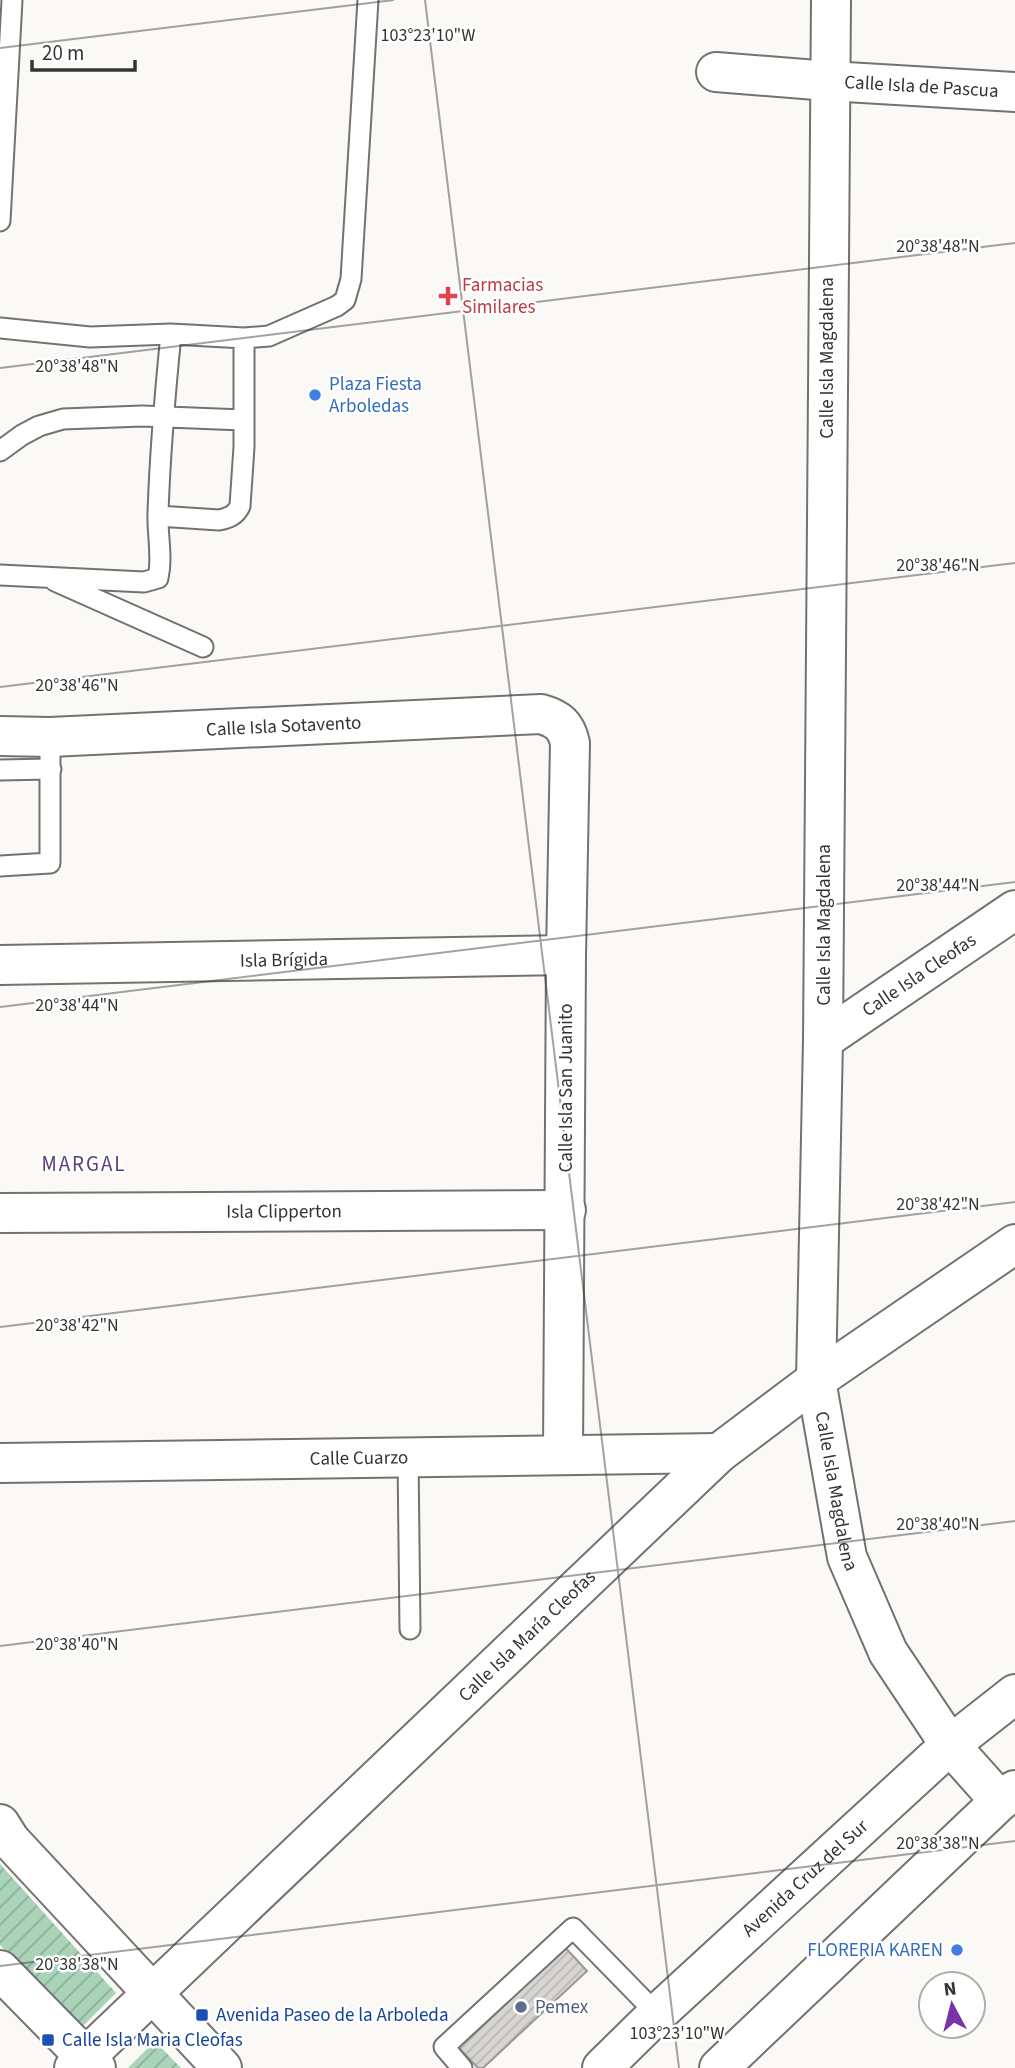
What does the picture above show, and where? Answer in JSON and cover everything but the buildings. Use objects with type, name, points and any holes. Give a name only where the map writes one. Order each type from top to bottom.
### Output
[{"type":"street","name":"Calle Isla Magdalena","points":[[831,0],[823,1040],[816,1380],[847,1557],[888,1652],[950,1745],[1008,1796]]},
{"type":"street","name":"Calle Isla de Pascua","points":[[716,72],[1015,92]]},
{"type":"street","name":"Calle Isla Sotavento","points":[[0,736],[50,753],[541,714],[555,718],[562,724]]},
{"type":"street","name":"Calle Isla San Juanito","points":[[562,724],[570,743],[566,954],[564,1454]]},
{"type":"street","name":"Calle Isla Cleofas","points":[[823,1040],[1015,910]]},
{"type":"street","name":"Isla Brígida","points":[[0,965],[566,954]]},
{"type":"street","name":"Isla Clipperton","points":[[0,1213],[566,1210]]},
{"type":"street","name":"Calle Isla María Cleofas","points":[[85,2064],[152,1994],[719,1453],[816,1380],[1015,1244]]},
{"type":"street","name":"Calle Cuarzo","points":[[0,1463],[719,1453]]},
{"type":"street","name":"Avenida Cruz del Sur","points":[[602,2068],[657,2014],[950,1745],[1015,1695]]},
{"type":"street","points":[[719,2068],[1008,1796]]},
{"type":"street","points":[[0,1824],[10,1840],[222,2068]]},
{"type":"street","points":[[0,1970],[85,2064]]},
{"type":"lane","points":[[0,220],[12,0]]},
{"type":"lane","points":[[0,328],[90,337],[172,334],[244,338],[269,336],[328,311],[345,300],[349,290],[368,0]]},
{"type":"lane","points":[[0,575],[144,582],[158,578],[163,417],[172,334]]},
{"type":"lane","points":[[158,516],[219,520],[227,519],[240,506],[244,338]]},
{"type":"lane","points":[[0,452],[39,426],[63,419],[163,417],[243,420]]},
{"type":"lane","points":[[45,576],[203,647]]},
{"type":"lane","points":[[0,770],[50,753],[50,863],[0,866]]},
{"type":"lane","points":[[408,1457],[410,1629]]},
{"type":"lane","points":[[462,2068],[444,2047],[573,1928],[657,2014]]},
{"type":"green space","points":[[0,1864],[116,1993],[79,2030],[0,1945]]},
{"type":"green space","points":[[155,2041],[181,2068],[128,2068]]},
{"type":"place","name":"Farmacias Similares","points":[[448,296]]},
{"type":"place","name":"Plaza Fiesta Arboledas","points":[[315,395]]},
{"type":"place","name":"FLORERIA KAREN","points":[[957,1950]]},
{"type":"place","name":"Pemex","points":[[521,2007]]},
{"type":"place","name":"Avenida Paseo de la Arboleda","points":[[202,2015]]},
{"type":"place","name":"Calle Isla Maria Cleofas","points":[[48,2040]]},
{"type":"district","name":"MARGAL","points":[[84,1164]]}]
